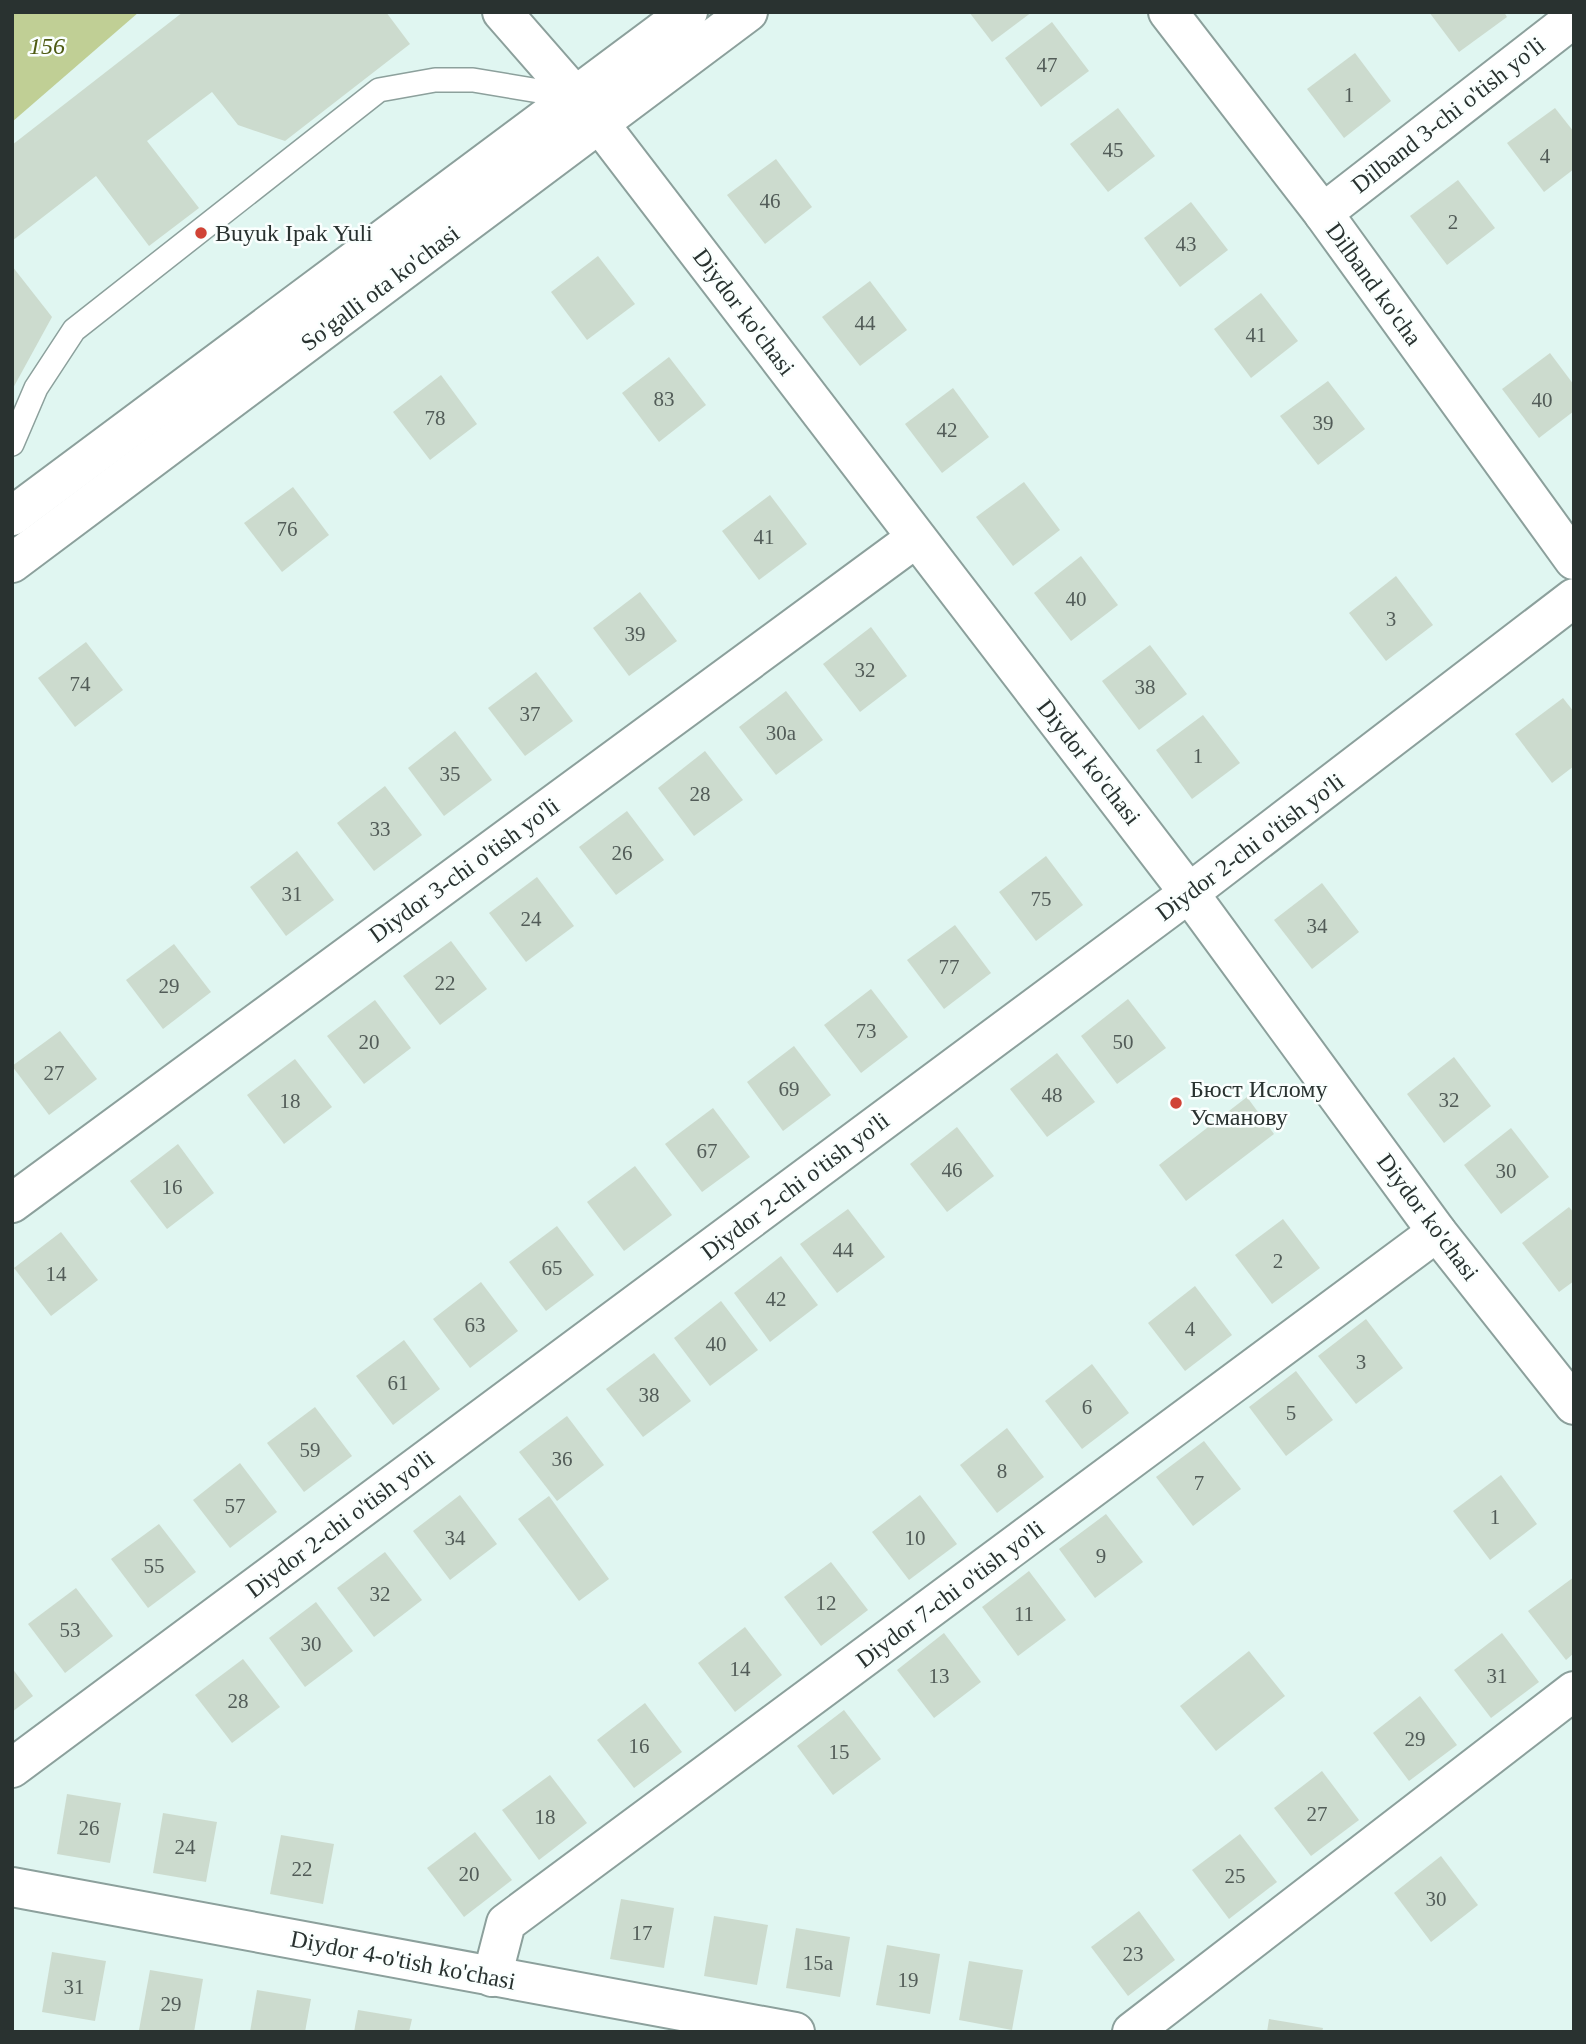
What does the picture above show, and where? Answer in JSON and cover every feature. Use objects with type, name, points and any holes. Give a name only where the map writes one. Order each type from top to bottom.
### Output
[{"type":"street","name":"Diydor ko'chasi","points":[[502,12],[587,110],[1189,893],[1437,1232],[1574,1405]]},
{"type":"street","name":"So'galli ota ko'chasi","points":[[12,564],[587,110],[688,12]]},
{"type":"street","name":"So'galli ota ko'chasi","points":[[12,516],[587,110],[748,12]]},
{"type":"street","name":"Dilband ko'cha","points":[[1168,12],[1323,212],[1574,560]]},
{"type":"street","name":"Dilband 3-chi o'tish yo'li","points":[[1323,212],[1574,18]]},
{"type":"street","name":"Diydor 3-chi o'tish yo'li","points":[[12,1203],[916,538]]},
{"type":"street","name":"Diydor 2-chi o'tish yo'li","points":[[12,1768],[1189,893],[1574,598]]},
{"type":"street","name":"Diydor 7-chi o'tish yo'li","points":[[492,1977],[506,1923],[1437,1232]]},
{"type":"street","points":[[1132,2032],[1574,1691]]},
{"type":"street","name":"Diydor 4-o'tish ko'chasi","points":[[12,1887],[795,2032]]},
{"type":"lane","points":[[12,444],[36,388],[74,330],[379,90],[435,80],[473,80],[587,110]]},
{"type":"green space","name":"156","points":[[12,12],[139,12],[12,122]]},
{"type":"building","points":[[183,12],[386,12],[410,44],[285,141],[238,125],[212,92],[147,141],[199,208],[149,246],[96,176],[12,241],[12,145]]},
{"type":"building","points":[[969,12],[1032,12],[992,42]]},
{"type":"building","points":[[1429,12],[1504,12],[1507,17],[1459,52]]},
{"type":"building","points":[[1052,22],[1089,71],[1041,107],[1005,58]]},
{"type":"building","points":[[1355,53],[1391,101],[1344,138],[1307,89]]},
{"type":"building","points":[[1118,108],[1155,156],[1108,192],[1070,144]]},
{"type":"building","points":[[1555,108],[1574,132],[1574,169],[1544,192],[1507,143]]},
{"type":"building","points":[[776,159],[812,207],[765,244],[727,195]]},
{"type":"building","points":[[1458,180],[1495,228],[1447,265],[1410,216]]},
{"type":"building","points":[[1191,202],[1228,250],[1180,287],[1144,238]]},
{"type":"building","points":[[598,256],[635,304],[587,340],[551,292]]},
{"type":"building","points":[[12,266],[52,317],[12,390]]},
{"type":"building","points":[[870,281],[907,330],[860,366],[822,317]]},
{"type":"building","points":[[1261,293],[1298,341],[1251,378],[1214,329]]},
{"type":"building","points":[[1550,353],[1574,385],[1574,411],[1539,438],[1502,389]]},
{"type":"building","points":[[669,357],[706,405],[659,442],[622,393]]},
{"type":"building","points":[[441,375],[477,424],[430,460],[393,412]]},
{"type":"building","points":[[1328,381],[1365,429],[1318,465],[1280,416]]},
{"type":"building","points":[[953,388],[989,437],[942,473],[905,424]]},
{"type":"building","points":[[1024,482],[1060,530],[1013,566],[976,517]]},
{"type":"building","points":[[293,487],[329,535],[282,572],[244,523]]},
{"type":"building","points":[[770,495],[807,544],[759,580],[722,531]]},
{"type":"building","points":[[1081,556],[1118,605],[1071,641],[1034,593]]},
{"type":"building","points":[[1396,576],[1433,625],[1386,661],[1349,613]]},
{"type":"building","points":[[640,592],[677,641],[629,676],[593,628]]},
{"type":"building","points":[[871,627],[907,676],[860,712],[823,664]]},
{"type":"building","points":[[86,642],[123,690],[75,727],[38,678]]},
{"type":"building","points":[[1150,645],[1187,694],[1139,730],[1102,681]]},
{"type":"building","points":[[536,672],[573,721],[525,756],[488,708]]},
{"type":"building","points":[[786,691],[823,740],[776,775],[739,727]]},
{"type":"building","points":[[1563,698],[1574,712],[1574,766],[1552,783],[1515,734]]},
{"type":"building","points":[[1203,715],[1240,763],[1192,799],[1156,750]]},
{"type":"building","points":[[455,731],[492,780],[444,816],[408,768]]},
{"type":"building","points":[[705,751],[743,800],[694,836],[658,788]]},
{"type":"building","points":[[385,786],[422,835],[374,871],[337,823]]},
{"type":"building","points":[[627,811],[664,860],[616,895],[579,847]]},
{"type":"building","points":[[297,851],[334,900],[286,936],[250,887]]},
{"type":"building","points":[[1046,856],[1083,905],[1036,941],[999,892]]},
{"type":"building","points":[[537,877],[574,926],[526,962],[489,913]]},
{"type":"building","points":[[1322,883],[1359,932],[1312,969],[1274,920]]},
{"type":"building","points":[[955,925],[991,973],[944,1009],[907,960]]},
{"type":"building","points":[[451,941],[487,989],[440,1025],[403,976]]},
{"type":"building","points":[[174,944],[211,992],[163,1029],[126,980]]},
{"type":"building","points":[[871,989],[908,1037],[861,1073],[824,1025]]},
{"type":"building","points":[[1128,999],[1166,1048],[1117,1084],[1081,1036]]},
{"type":"building","points":[[375,1000],[411,1048],[364,1084],[327,1036]]},
{"type":"building","points":[[60,1031],[97,1079],[49,1115],[12,1066]]},
{"type":"building","points":[[794,1046],[831,1095],[783,1131],[747,1082]]},
{"type":"building","points":[[1057,1053],[1095,1102],[1047,1137],[1010,1089]]},
{"type":"building","points":[[1454,1057],[1491,1106],[1444,1143],[1407,1094]]},
{"type":"building","points":[[295,1059],[332,1107],[284,1144],[247,1095]]},
{"type":"building","points":[[1247,1097],[1274,1134],[1186,1201],[1159,1165]]},
{"type":"building","points":[[713,1108],[750,1157],[702,1192],[665,1144]]},
{"type":"building","points":[[957,1127],[994,1176],[947,1212],[910,1164]]},
{"type":"building","points":[[1511,1128],[1549,1177],[1501,1214],[1464,1165]]},
{"type":"building","points":[[178,1144],[214,1193],[167,1229],[130,1181]]},
{"type":"building","points":[[635,1166],[672,1215],[624,1251],[587,1202]]},
{"type":"building","points":[[1569,1207],[1574,1213],[1574,1281],[1559,1292],[1522,1243]]},
{"type":"building","points":[[848,1209],[885,1257],[837,1293],[800,1244]]},
{"type":"building","points":[[1283,1219],[1320,1268],[1272,1304],[1235,1255]]},
{"type":"building","points":[[557,1226],[594,1275],[546,1311],[509,1262]]},
{"type":"building","points":[[61,1232],[98,1280],[51,1316],[14,1268]]},
{"type":"building","points":[[781,1256],[818,1305],[770,1342],[734,1293]]},
{"type":"building","points":[[481,1282],[518,1331],[470,1368],[433,1319]]},
{"type":"building","points":[[1195,1286],[1232,1335],[1185,1371],[1148,1323]]},
{"type":"building","points":[[721,1301],[758,1350],[710,1386],[674,1338]]},
{"type":"building","points":[[1366,1319],[1403,1368],[1356,1404],[1318,1356]]},
{"type":"building","points":[[404,1340],[440,1389],[393,1425],[356,1376]]},
{"type":"building","points":[[654,1353],[691,1401],[643,1437],[606,1389]]},
{"type":"building","points":[[1092,1364],[1129,1413],[1082,1449],[1045,1401]]},
{"type":"building","points":[[1296,1371],[1333,1420],[1286,1456],[1249,1407]]},
{"type":"building","points":[[315,1407],[352,1456],[304,1492],[267,1443]]},
{"type":"building","points":[[567,1416],[604,1465],[557,1501],[519,1452]]},
{"type":"building","points":[[1007,1428],[1044,1477],[997,1513],[960,1465]]},
{"type":"building","points":[[1204,1441],[1241,1489],[1193,1526],[1156,1477]]},
{"type":"building","points":[[240,1463],[277,1512],[230,1548],[193,1500]]},
{"type":"building","points":[[1501,1475],[1537,1524],[1490,1560],[1453,1511]]},
{"type":"building","points":[[460,1495],[497,1544],[450,1580],[413,1531]]},
{"type":"building","points":[[920,1495],[957,1544],[909,1580],[872,1532]]},
{"type":"building","points":[[549,1496],[609,1579],[579,1601],[518,1519]]},
{"type":"building","points":[[1106,1514],[1143,1562],[1095,1598],[1059,1549]]},
{"type":"building","points":[[159,1524],[196,1572],[148,1608],[111,1559]]},
{"type":"building","points":[[385,1552],[422,1600],[374,1637],[337,1588]]},
{"type":"building","points":[[831,1562],[868,1610],[821,1646],[784,1597]]},
{"type":"building","points":[[1029,1571],[1066,1620],[1018,1656],[982,1607]]},
{"type":"building","points":[[1574,1577],[1574,1653],[1566,1660],[1528,1611]]},
{"type":"building","points":[[76,1588],[113,1636],[65,1673],[28,1624]]},
{"type":"building","points":[[316,1602],[353,1651],[305,1687],[269,1638]]},
{"type":"building","points":[[745,1627],[782,1675],[735,1712],[698,1663]]},
{"type":"building","points":[[944,1633],[981,1682],[934,1718],[897,1670]]},
{"type":"building","points":[[1502,1633],[1539,1682],[1491,1718],[1454,1670]]},
{"type":"building","points":[[1249,1651],[1285,1696],[1216,1751],[1180,1706]]},
{"type":"building","points":[[243,1659],[280,1707],[232,1743],[195,1695]]},
{"type":"building","points":[[12,1668],[33,1696],[12,1712]]},
{"type":"building","points":[[1420,1696],[1457,1745],[1409,1781],[1373,1733]]},
{"type":"building","points":[[645,1703],[682,1752],[634,1788],[597,1740]]},
{"type":"building","points":[[844,1710],[881,1759],[833,1795],[797,1746]]},
{"type":"building","points":[[1322,1771],[1359,1820],[1311,1856],[1274,1808]]},
{"type":"building","points":[[550,1775],[587,1823],[539,1860],[502,1810]]},
{"type":"building","points":[[67,1794],[121,1803],[110,1863],[57,1854]]},
{"type":"building","points":[[163,1813],[217,1822],[206,1882],[153,1873]]},
{"type":"building","points":[[475,1832],[512,1880],[464,1917],[427,1868]]},
{"type":"building","points":[[1240,1834],[1277,1882],[1229,1919],[1192,1870]]},
{"type":"building","points":[[281,1835],[334,1844],[323,1904],[270,1894]]},
{"type":"building","points":[[1441,1856],[1478,1905],[1431,1942],[1394,1893]]},
{"type":"building","points":[[621,1899],[674,1908],[664,1968],[610,1959]]},
{"type":"building","points":[[1139,1911],[1175,1960],[1128,1996],[1091,1947]]},
{"type":"building","points":[[714,1916],[768,1925],[757,1985],[704,1976]]},
{"type":"building","points":[[796,1928],[850,1937],[840,1997],[786,1988]]},
{"type":"building","points":[[887,1945],[940,1954],[930,2014],[876,2005]]},
{"type":"building","points":[[52,1952],[106,1961],[95,2021],[42,2012]]},
{"type":"building","points":[[969,1961],[1023,1970],[1012,2030],[959,2020]]},
{"type":"building","points":[[150,1970],[203,1979],[194,2032],[139,2030]]},
{"type":"building","points":[[257,1990],[311,1999],[305,2032],[250,2032]]},
{"type":"building","points":[[358,2010],[412,2019],[409,2032],[354,2032]]},
{"type":"building","points":[[1269,2019],[1323,2028],[1322,2032],[1267,2032]]},
{"type":"place","name":"Buyuk Ipak Yuli","points":[[201,233]]},
{"type":"place","name":"Бюст Ислому Усманову","points":[[1176,1103]]}]
